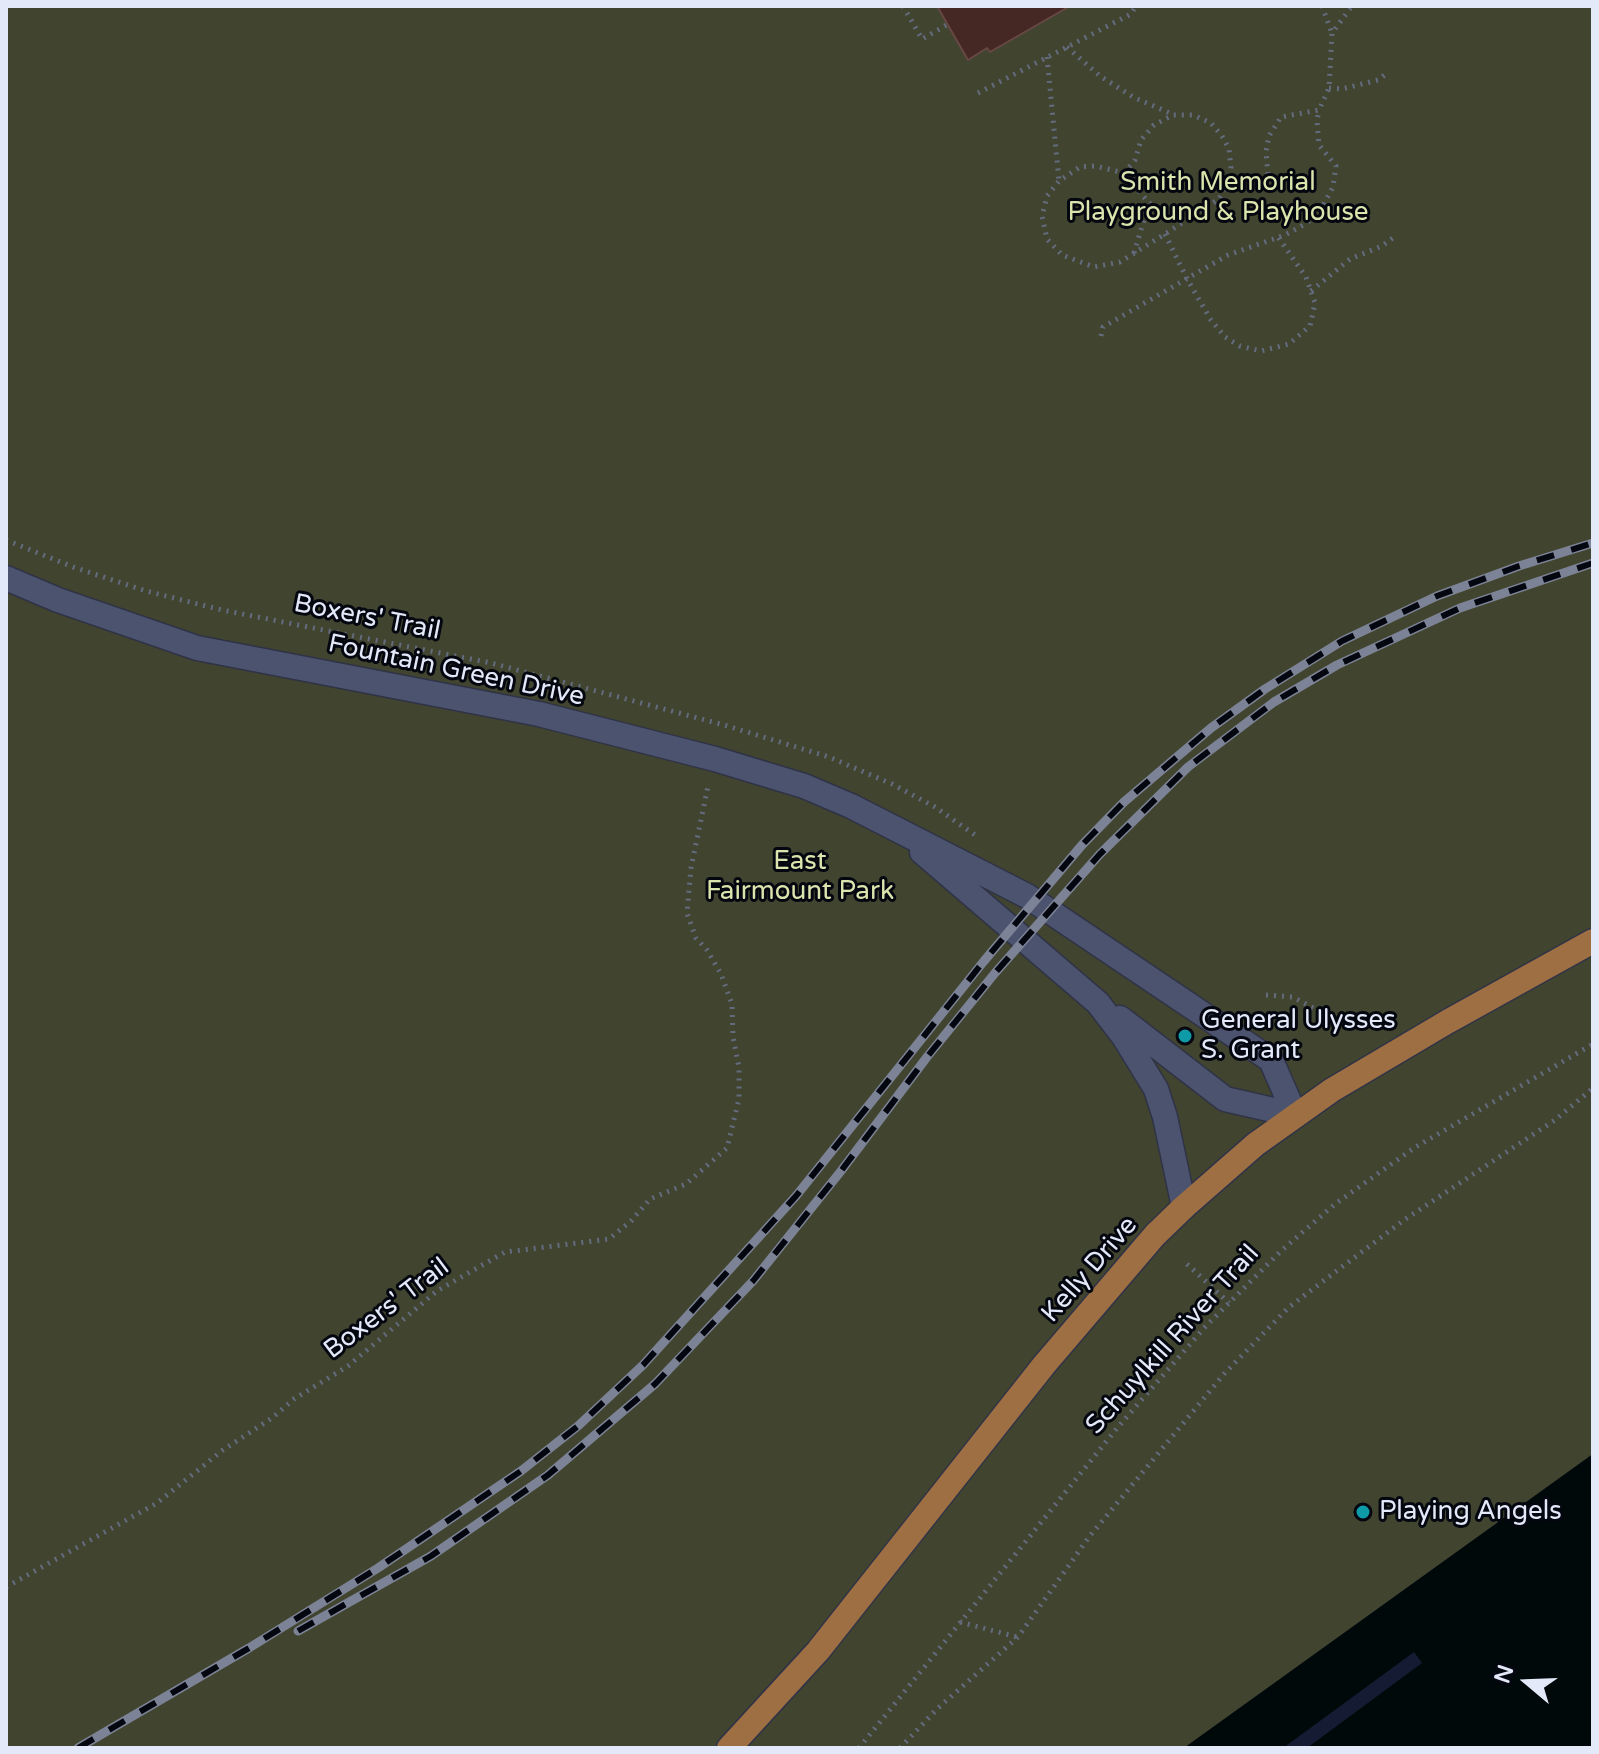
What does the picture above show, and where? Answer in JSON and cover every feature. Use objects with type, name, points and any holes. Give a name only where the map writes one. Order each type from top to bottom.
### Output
[{"type":"main road","name":"Kelly Drive","points":[[729,1748],[818,1651],[1044,1365],[1155,1235],[1184,1207],[1256,1144],[1295,1115],[1447,1022],[1593,941]]},
{"type":"street","name":"Fountain Green Drive","points":[[6,578],[58,600],[197,648],[539,714],[715,759],[804,786],[893,827],[1027,896],[1271,1060],[1295,1115]]},
{"type":"street","name":"Fountain Green Drive","points":[[893,827],[1098,1003],[1225,1099],[1295,1115]]},
{"type":"street","name":"Fountain Green Drive","points":[[1098,1003],[1131,1047],[1156,1089],[1184,1207]]},
{"type":"path","points":[[903,6],[922,39],[948,24]]},
{"type":"path","points":[[978,93],[1131,14],[1136,6]]},
{"type":"path","points":[[1101,336],[1103,327],[1228,255],[1307,223],[1321,209],[1333,187],[1336,166],[1319,145],[1317,121],[1329,88],[1332,33],[1322,6]]},
{"type":"path","points":[[1332,33],[1352,6]]},
{"type":"path","points":[[1067,47],[1100,76],[1133,97],[1173,115],[1193,115],[1211,123],[1229,149],[1231,168],[1228,183],[1219,199],[1120,262],[1094,267],[1062,255],[1047,239],[1042,216],[1047,196],[1059,181],[1080,167],[1095,166],[1124,173],[1149,203],[1164,210],[1195,214]]},
{"type":"path","points":[[1047,57],[1059,181]]},
{"type":"path","points":[[1329,88],[1342,89],[1378,80],[1387,73]]},
{"type":"path","points":[[1228,183],[1240,189],[1256,188],[1268,175],[1266,151],[1269,136],[1281,117],[1319,110]]},
{"type":"path","points":[[1124,173],[1135,160],[1141,140],[1154,125],[1173,115]]},
{"type":"path","points":[[1134,253],[1149,203]]},
{"type":"path","points":[[1165,234],[1211,320],[1225,337],[1240,346],[1261,351],[1289,344],[1310,326],[1315,303],[1306,277],[1278,237]]},
{"type":"path","points":[[1311,291],[1350,259],[1382,246],[1394,237]]},
{"type":"path","name":"Boxers' Trail","points":[[6,540],[73,567],[146,591],[222,610],[491,663],[724,725]]},
{"type":"path","name":"Boxers' Trail","points":[[6,1587],[157,1503],[294,1399],[348,1366],[437,1291],[505,1252],[609,1239],[632,1220],[650,1199],[686,1184],[727,1148],[739,1099],[732,1004],[721,974],[696,938],[687,913],[691,868],[708,785]]},
{"type":"path","points":[[1266,995],[1293,997],[1324,1014]]},
{"type":"path","name":"Schuylkill River Trail","points":[[859,1748],[1118,1427],[1229,1303],[1281,1251],[1335,1204],[1414,1148],[1593,1044]]},
{"type":"path","points":[[900,1748],[937,1709],[1018,1637],[1108,1513],[1224,1374],[1289,1307],[1404,1220],[1555,1120],[1593,1088]]},
{"type":"path","points":[[1187,1264],[1229,1303]]},
{"type":"path","points":[[960,1622],[1018,1637]]},
{"type":"green space","name":"East Fairmount Park","points":[[6,6],[1593,6],[1593,1454],[1184,1748],[6,1748]]},
{"type":"shaded area","points":[[1593,1454],[1593,1748],[1184,1748]]},
{"type":"pier","points":[[1414,1652],[1422,1663],[1307,1748],[1283,1748]]},
{"type":"building","points":[[937,6],[1070,6],[990,52],[987,48],[968,60]]},
{"type":"railway","points":[[78,1748],[378,1568],[521,1471],[578,1426],[643,1365],[796,1196],[984,961],[1082,845],[1124,802],[1211,728],[1265,689],[1342,641],[1437,596],[1593,543]]},
{"type":"railway","points":[[298,1631],[431,1556],[548,1475],[655,1384],[753,1281],[995,973],[1100,854],[1188,767],[1274,702],[1337,665],[1460,608],[1593,563]]},
{"type":"place","name":"General Ulysses S. Grant","points":[[1185,1036]]},
{"type":"place","name":"Playing Angels","points":[[1363,1512]]},
{"type":"park label","name":"Smith Memorial Playground & Playhouse","points":[[1218,198]]}]
